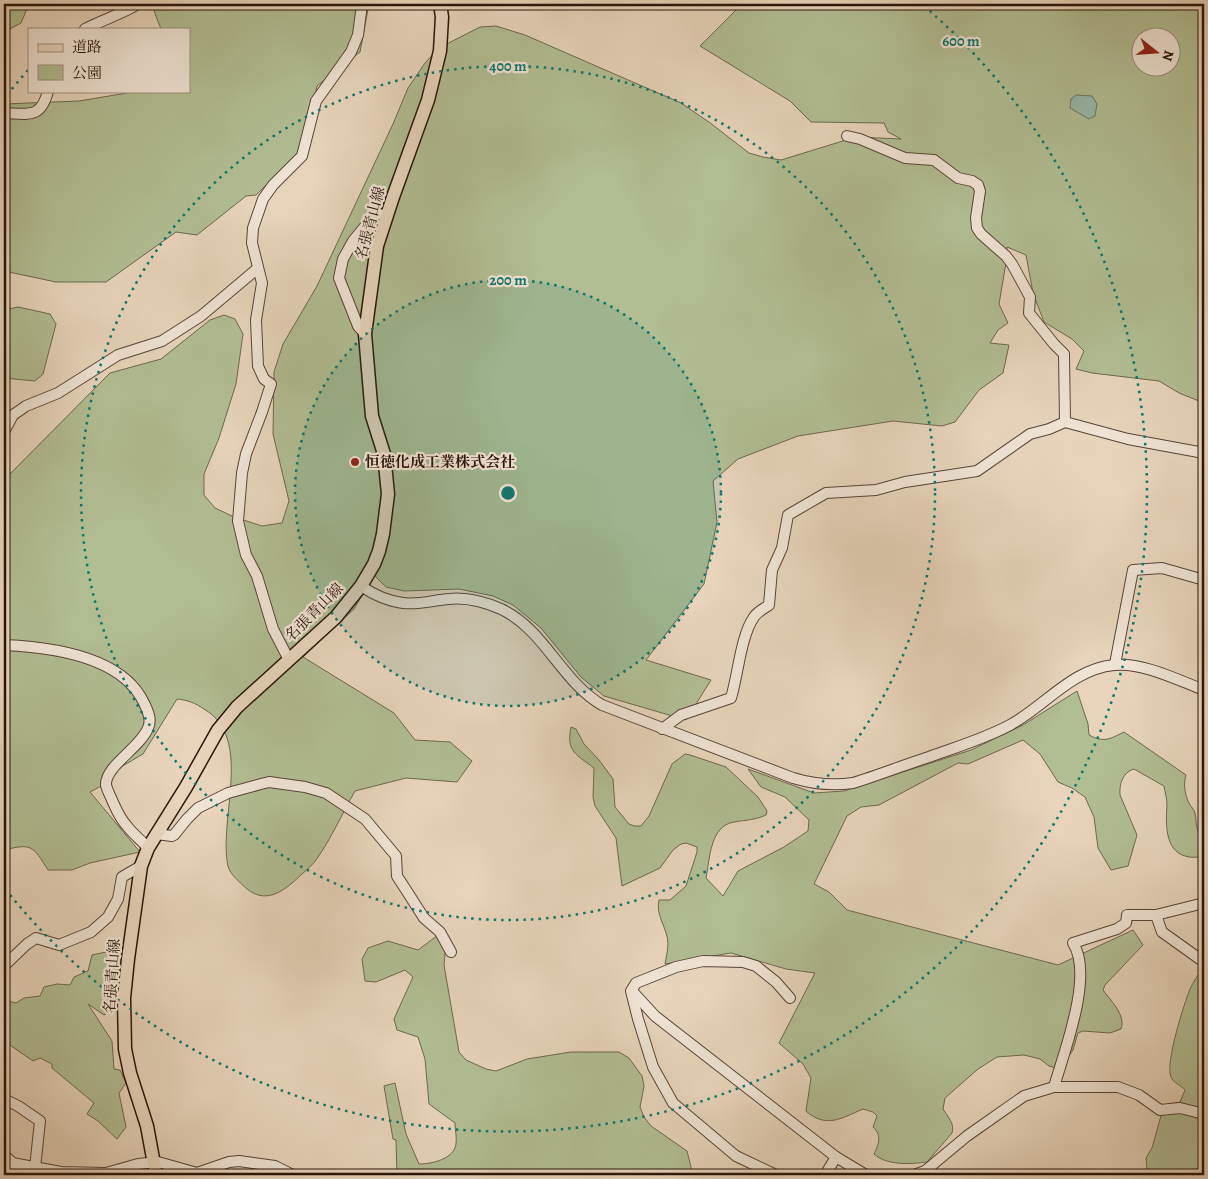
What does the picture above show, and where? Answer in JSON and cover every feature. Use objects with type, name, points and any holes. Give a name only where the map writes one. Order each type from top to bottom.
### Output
[{"type":"main road","name":"名張青山線","points":[[155,1169],[147,1126],[130,1073],[125,1049],[124,998],[141,866],[148,848],[186,787],[218,730],[237,707],[336,617],[361,586],[374,564],[381,543],[388,494],[384,454],[372,416],[365,334],[378,246],[387,215],[428,100],[440,51],[442,18],[440,4]]},
{"type":"street","points":[[87,28],[109,16],[127,11],[138,4]]},
{"type":"street","points":[[289,660],[273,629],[257,576],[246,555],[238,521],[242,473],[246,454],[271,384],[264,379],[258,366],[256,320],[262,283],[252,243],[252,228],[257,211],[273,185],[302,156],[316,101],[351,52],[358,35],[362,4]]},
{"type":"street","points":[[4,113],[33,114],[45,105],[48,92]]},
{"type":"street","points":[[847,136],[860,139],[905,158],[934,160],[958,178],[972,181],[978,185],[980,195],[975,224],[978,232],[1006,256],[1012,264],[1030,297],[1029,313],[1064,354],[1065,422]]},
{"type":"street","points":[[365,334],[358,326],[339,278],[343,259],[353,242],[375,214],[387,215]]},
{"type":"street","points":[[4,432],[12,415],[26,406],[58,393],[118,355],[162,341],[201,316],[258,268]]},
{"type":"street","points":[[662,729],[681,714],[731,698],[744,642],[754,616],[769,604],[772,570],[782,548],[788,516],[826,493],[876,490],[905,482],[977,471],[1030,434],[1065,422],[1128,439],[1204,453]]},
{"type":"street","points":[[1115,664],[1133,570],[1162,568],[1204,580]]},
{"type":"street","points":[[361,586],[376,596],[403,603],[422,603],[457,598],[478,601],[504,610],[531,630],[571,680],[587,695],[611,709],[802,780],[825,785],[845,784],[870,778],[990,735],[1029,713],[1084,673],[1102,667],[1115,664],[1140,667],[1204,690]]},
{"type":"street","points":[[4,645],[63,652],[102,664],[121,675],[139,692],[148,710],[150,721],[148,729],[142,739],[112,771],[107,778],[106,786],[126,825],[148,848]]},
{"type":"street","points":[[156,834],[172,836],[198,808],[228,793],[269,782],[305,786],[326,793],[365,819],[396,856],[396,876],[424,918],[440,932],[451,952]]},
{"type":"street","points":[[4,966],[36,938],[59,945],[91,932],[108,917],[118,899],[122,877],[141,866]]},
{"type":"street","points":[[1054,1087],[1078,1001],[1081,967],[1078,950],[1073,943],[1117,929],[1126,923],[1127,915],[1156,915],[1204,903]]},
{"type":"street","points":[[1156,915],[1162,932],[1204,962]]},
{"type":"street","points":[[776,1175],[736,1156],[673,1103],[654,1067],[631,991],[636,983],[676,967],[703,961],[743,962],[756,966],[776,982],[790,998]]},
{"type":"street","points":[[631,991],[655,1016],[836,1157],[865,1175],[876,1175]]},
{"type":"street","points":[[914,1175],[925,1171],[967,1136],[1024,1096],[1054,1087],[1118,1087],[1139,1094],[1160,1110],[1180,1108],[1204,1114]]},
{"type":"street","points":[[4,1099],[40,1121],[35,1168]]},
{"type":"street","points":[[4,1155],[8,1164],[26,1175]]},
{"type":"street","points":[[825,1175],[836,1157]]},
{"type":"street","points":[[8,1164],[61,1172],[106,1173],[138,1164],[155,1169],[158,1162],[197,1173],[239,1160],[275,1166],[293,1175]]},
{"type":"green space","points":[[4,4],[29,4],[21,23],[4,32]]},
{"type":"green space","points":[[163,4],[369,4],[360,52],[317,86],[305,147],[256,195],[246,196],[197,235],[176,232],[106,282],[56,282],[4,271],[4,104],[79,101],[133,92],[190,92],[190,28],[161,28],[154,11]]},
{"type":"green space","points":[[742,4],[1204,4],[1204,403],[1179,393],[1159,381],[1092,373],[1076,369],[1084,351],[1072,339],[1044,322],[1033,293],[1026,255],[1007,247],[999,304],[1008,323],[998,330],[990,343],[1009,345],[1003,373],[979,390],[955,422],[942,426],[893,421],[798,436],[738,459],[713,481],[717,522],[704,584],[646,660],[711,680],[686,720],[604,696],[581,677],[541,628],[513,605],[493,596],[459,589],[404,591],[386,587],[374,575],[354,609],[303,657],[394,713],[415,740],[450,742],[472,761],[457,782],[406,778],[355,791],[327,844],[316,860],[290,885],[277,893],[262,896],[255,894],[236,879],[228,866],[226,847],[231,759],[227,739],[219,722],[204,709],[191,702],[177,699],[143,754],[109,774],[101,786],[90,792],[140,852],[90,863],[72,870],[48,870],[31,848],[21,847],[4,850],[4,480],[110,373],[161,359],[210,320],[224,315],[235,319],[243,334],[236,384],[219,438],[204,474],[204,495],[215,508],[234,517],[262,526],[282,523],[289,501],[273,434],[274,372],[283,344],[317,286],[408,88],[425,63],[439,48],[480,27],[496,26],[525,35],[681,103],[749,153],[763,157],[781,160],[856,137],[901,139],[888,132],[884,123],[811,122],[790,101],[700,46]]},
{"type":"green space","points":[[18,307],[50,314],[56,324],[43,374],[35,381],[4,378],[4,310]]},
{"type":"green space","points":[[1077,691],[1088,724],[1089,735],[1099,739],[1107,739],[1124,732],[1186,775],[1186,793],[1189,803],[1195,812],[1198,830],[1204,839],[1204,857],[1187,857],[1178,853],[1173,848],[1168,834],[1166,819],[1167,803],[1164,786],[1134,769],[1122,779],[1120,795],[1137,835],[1128,866],[1111,870],[1098,848],[1094,817],[1085,797],[1072,788],[1058,782],[1040,754],[1023,740],[968,764],[958,763],[879,805],[861,807],[847,816],[814,884],[829,892],[847,910],[1058,965],[1133,930],[1143,945],[1105,985],[1103,990],[1120,1013],[1121,1029],[1110,1033],[1083,1031],[1078,1033],[1073,1050],[1060,1069],[1049,1066],[1040,1059],[1024,1055],[997,1057],[978,1069],[945,1098],[943,1109],[952,1124],[952,1133],[927,1162],[921,1163],[907,1164],[886,1161],[874,1154],[879,1136],[873,1127],[877,1116],[873,1112],[863,1109],[841,1118],[827,1121],[820,1120],[806,1111],[811,1078],[803,1064],[779,1043],[815,973],[786,969],[731,953],[665,964],[668,944],[660,917],[659,900],[670,900],[686,886],[697,847],[686,843],[681,844],[673,850],[660,868],[622,886],[616,838],[595,806],[593,797],[594,768],[574,752],[570,742],[571,727],[576,729],[584,744],[613,779],[615,807],[629,824],[634,826],[641,826],[649,816],[672,764],[685,754],[726,767],[758,797],[767,811],[766,815],[726,825],[720,830],[712,844],[706,878],[723,896],[738,871],[784,847],[808,831],[809,820],[785,797],[761,787],[748,769],[814,793],[844,791],[971,750],[1023,725]]},
{"type":"green space","points":[[438,935],[446,944],[444,965],[459,1052],[466,1060],[486,1069],[496,1071],[527,1059],[571,1052],[619,1052],[629,1058],[642,1076],[644,1086],[640,1107],[644,1117],[651,1126],[687,1151],[693,1175],[397,1175],[396,1140],[393,1139],[384,1086],[395,1083],[406,1134],[419,1164],[442,1160],[451,1153],[456,1144],[455,1123],[429,1104],[425,1059],[418,1037],[397,1030],[394,1019],[413,977],[405,970],[376,982],[365,981],[362,959],[368,948],[388,941],[418,950]]},
{"type":"green space","points":[[106,952],[122,954],[120,1005],[104,1015],[88,1004],[112,1041],[114,1069],[120,1070],[126,1083],[119,1093],[126,1127],[117,1139],[98,1121],[87,1114],[94,1103],[52,1068],[52,1064],[40,1058],[33,1061],[4,1041],[4,1000],[16,1003],[24,998],[40,996],[44,987],[57,984],[70,985],[74,977],[88,971],[92,955]]},
{"type":"green space","points":[[1203,968],[1204,1175],[1173,1175],[1147,1169],[1146,1158],[1152,1148],[1164,1105],[1180,1102],[1185,1090],[1173,1081],[1171,1077],[1171,1059],[1176,1033],[1187,997]]},
{"type":"shaded area","points":[[1076,95],[1092,96],[1097,104],[1095,116],[1089,119],[1070,108],[1071,99]]},
{"type":"waterway","points":[[7,1175],[14,1172],[17,1175]]},
{"type":"place","name":"恒徳化成工業株式会社","points":[[355,462]]}]
